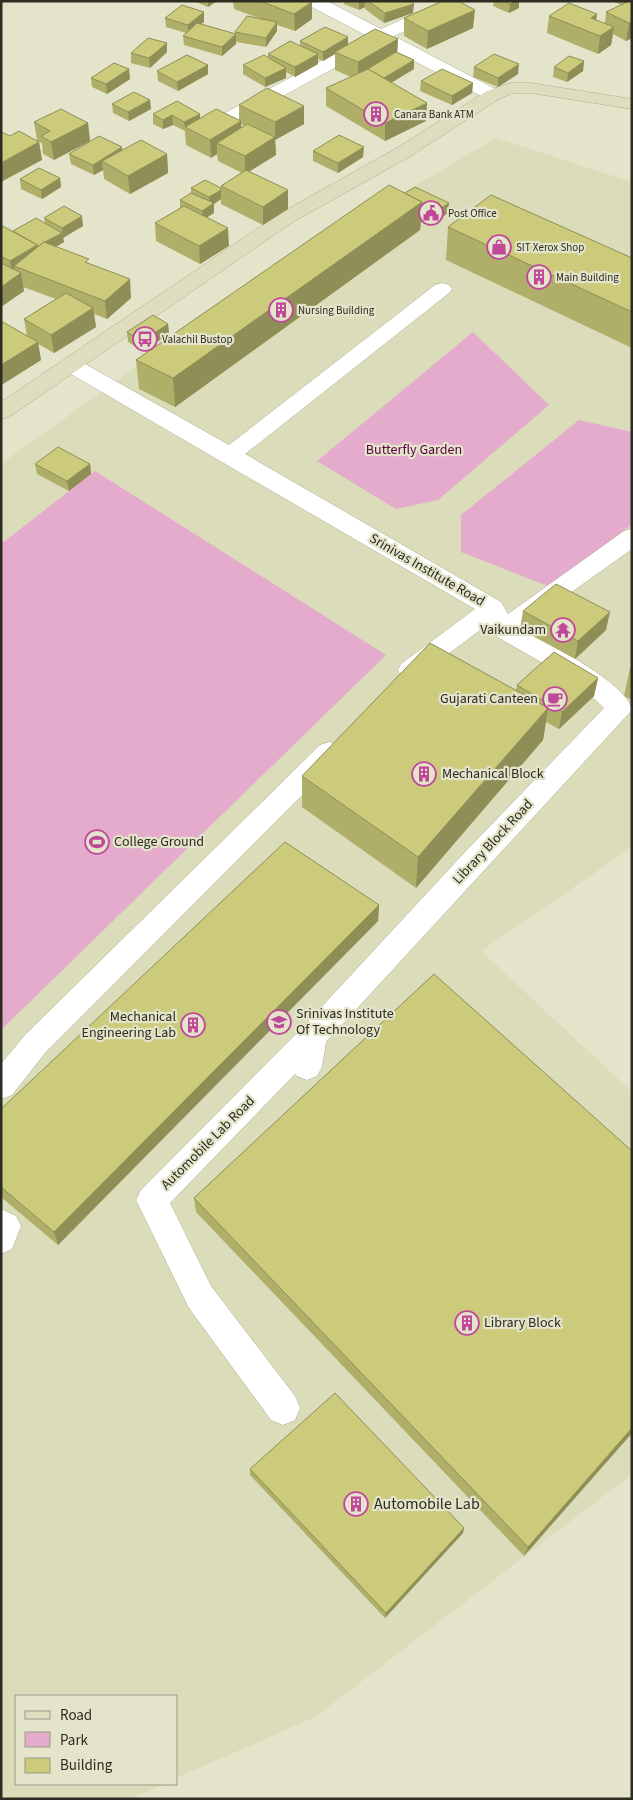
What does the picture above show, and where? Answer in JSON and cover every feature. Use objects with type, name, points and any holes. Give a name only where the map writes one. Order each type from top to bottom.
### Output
[{"type":"main road","points":[[1,412],[286,218],[402,153],[493,95],[511,88],[531,88],[632,104]]},
{"type":"street","points":[[229,118],[380,36],[456,1]]},
{"type":"street","points":[[319,2],[493,95]]},
{"type":"street","points":[[230,455],[442,289]]},
{"type":"street","name":"Srinivas Institute Road","points":[[71,365],[230,455],[498,618]]},
{"type":"street","points":[[392,688],[412,667],[498,618],[632,537]]},
{"type":"street","name":"Library Block Road","points":[[312,1037],[476,859],[626,711],[588,678],[498,618]]},
{"type":"street","points":[[1,1086],[35,1044],[344,737]]},
{"type":"street","points":[[307,1067],[312,1037]]},
{"type":"street","name":"Automobile Lab Road","points":[[283,1408],[200,1297],[152,1200],[312,1037]]},
{"type":"street","points":[[1,1223],[5,1226],[1,1239]]},
{"type":"shaded area","name":"Srinivas Institute Of Technology","points":[[496,138],[632,182],[632,847],[481,951],[632,1092],[632,1474],[315,1717],[178,1777],[178,1695],[15,1695],[15,1785],[162,1785],[130,1799],[1,1799],[1,464],[172,341],[293,258]]},
{"type":"green space","name":"Butterfly Garden","points":[[473,332],[549,405],[438,500],[396,509],[317,461]]},
{"type":"green space","points":[[579,420],[632,432],[632,524],[553,588],[461,552],[461,515]]},
{"type":"green space","name":"College Ground","points":[[95,471],[386,655],[1,1030],[1,544]]},
{"type":"building","points":[[260,1],[310,1],[312,2],[294,14]]},
{"type":"building","points":[[368,1],[411,1],[414,4],[385,13]]},
{"type":"building","points":[[443,1],[458,1],[475,10],[428,31],[404,18]]},
{"type":"building","points":[[504,1],[515,1],[510,4]]},
{"type":"building","points":[[632,1],[632,22],[629,23],[606,12]]},
{"type":"building","points":[[569,3],[597,14],[591,18],[614,27],[600,36],[549,16]]},
{"type":"building","points":[[182,5],[204,12],[188,25],[165,18]]},
{"type":"building","points":[[247,16],[277,22],[266,38],[235,32]]},
{"type":"building","points":[[197,23],[236,34],[222,47],[183,36]]},
{"type":"building","points":[[325,27],[348,37],[323,52],[300,41]]},
{"type":"building","points":[[375,29],[398,39],[358,62],[335,52]]},
{"type":"building","points":[[148,38],[167,43],[149,58],[131,53]]},
{"type":"building","points":[[290,41],[318,54],[295,67],[268,54]]},
{"type":"building","points":[[396,52],[414,60],[384,78],[368,69],[366,70]]},
{"type":"building","points":[[494,54],[519,64],[498,78],[474,67]]},
{"type":"building","points":[[187,55],[208,65],[177,82],[157,71]]},
{"type":"building","points":[[264,55],[286,68],[265,78],[243,65]]},
{"type":"building","points":[[569,56],[584,61],[568,73],[554,67]]},
{"type":"building","points":[[114,63],[129,69],[106,84],[91,78]]},
{"type":"building","points":[[368,69],[427,103],[385,123],[326,88]]},
{"type":"building","points":[[442,69],[473,83],[452,96],[421,81]]},
{"type":"building","points":[[267,88],[304,106],[275,122],[239,105]]},
{"type":"building","points":[[134,92],[150,100],[128,112],[112,104]]},
{"type":"building","points":[[177,101],[200,114],[184,122],[172,115],[163,120],[153,114]]},
{"type":"building","points":[[61,109],[88,123],[51,142],[41,136],[50,131],[34,122]]},
{"type":"building","points":[[216,109],[241,121],[210,140],[185,127]]},
{"type":"building","points":[[247,124],[275,137],[245,156],[217,143]]},
{"type":"building","points":[[19,131],[39,142],[1,163],[1,132],[10,136]]},
{"type":"building","points":[[339,135],[364,147],[338,163],[313,151]]},
{"type":"building","points":[[99,136],[122,147],[93,165],[69,154]]},
{"type":"building","points":[[141,140],[167,154],[128,176],[102,161]]},
{"type":"building","points":[[39,168],[60,178],[41,190],[20,179]]},
{"type":"building","points":[[246,170],[288,190],[263,207],[221,186]]},
{"type":"building","points":[[205,180],[221,188],[221,190],[209,197],[191,188]]},
{"type":"building","points":[[389,185],[422,202],[173,378],[136,360]]},
{"type":"building","points":[[415,187],[449,203],[430,216],[421,212],[422,202],[405,193]]},
{"type":"building","points":[[191,193],[214,203],[202,211],[180,200]]},
{"type":"building","points":[[491,195],[632,258],[632,312],[448,227]]},
{"type":"building","points":[[64,206],[82,216],[62,228],[44,218]]},
{"type":"building","points":[[184,206],[228,228],[199,246],[155,223]]},
{"type":"building","points":[[36,218],[62,233],[39,246],[13,231]]},
{"type":"building","points":[[1,225],[37,245],[10,261],[1,256]]},
{"type":"building","points":[[44,242],[89,259],[85,262],[130,279],[105,301],[14,266]]},
{"type":"building","points":[[1,263],[21,273],[1,287]]},
{"type":"building","points":[[66,293],[93,308],[51,335],[24,319]]},
{"type":"building","points":[[153,315],[168,324],[142,341],[127,332]]},
{"type":"building","points":[[1,321],[38,342],[1,365]]},
{"type":"building","points":[[58,447],[90,464],[67,481],[35,464]]},
{"type":"building","points":[[556,584],[610,612],[578,641],[523,611]]},
{"type":"building","name":"Mechanical Block","points":[[430,643],[548,708],[418,857],[302,776]]},
{"type":"building","points":[[554,652],[598,678],[562,712],[517,685]]},
{"type":"building","name":"Mechanical Engineering Lab","points":[[285,842],[379,905],[54,1232],[1,1187],[1,1109]]},
{"type":"building","name":"Library Block","points":[[434,974],[632,1151],[632,1428],[528,1547],[194,1198]]},
{"type":"building","name":"Automobile Lab","points":[[335,1393],[464,1528],[386,1613],[250,1469]]},
{"type":"place","name":"Canara Bank ATM","points":[[376,114]]},
{"type":"place","name":"Post Office","points":[[431,213]]},
{"type":"place","name":"SIT Xerox Shop","points":[[499,247]]},
{"type":"place","name":"Main Building","points":[[539,277]]},
{"type":"place","name":"Nursing Building","points":[[281,310]]},
{"type":"place","name":"Valachil Bustop","points":[[145,339]]},
{"type":"place","name":"Vaikundam","points":[[563,630]]},
{"type":"place","name":"Gujarati Canteen","points":[[555,699]]},
{"type":"place","name":"Mechanical Block","points":[[424,774]]},
{"type":"place","name":"College Ground","points":[[97,842]]},
{"type":"place","name":"Srinivas Institute Of Technology","points":[[279,1022]]},
{"type":"place","name":"Mechanical Engineering Lab","points":[[193,1025]]},
{"type":"place","name":"Library Block","points":[[467,1323]]},
{"type":"place","name":"Automobile Lab","points":[[356,1504]]}]
